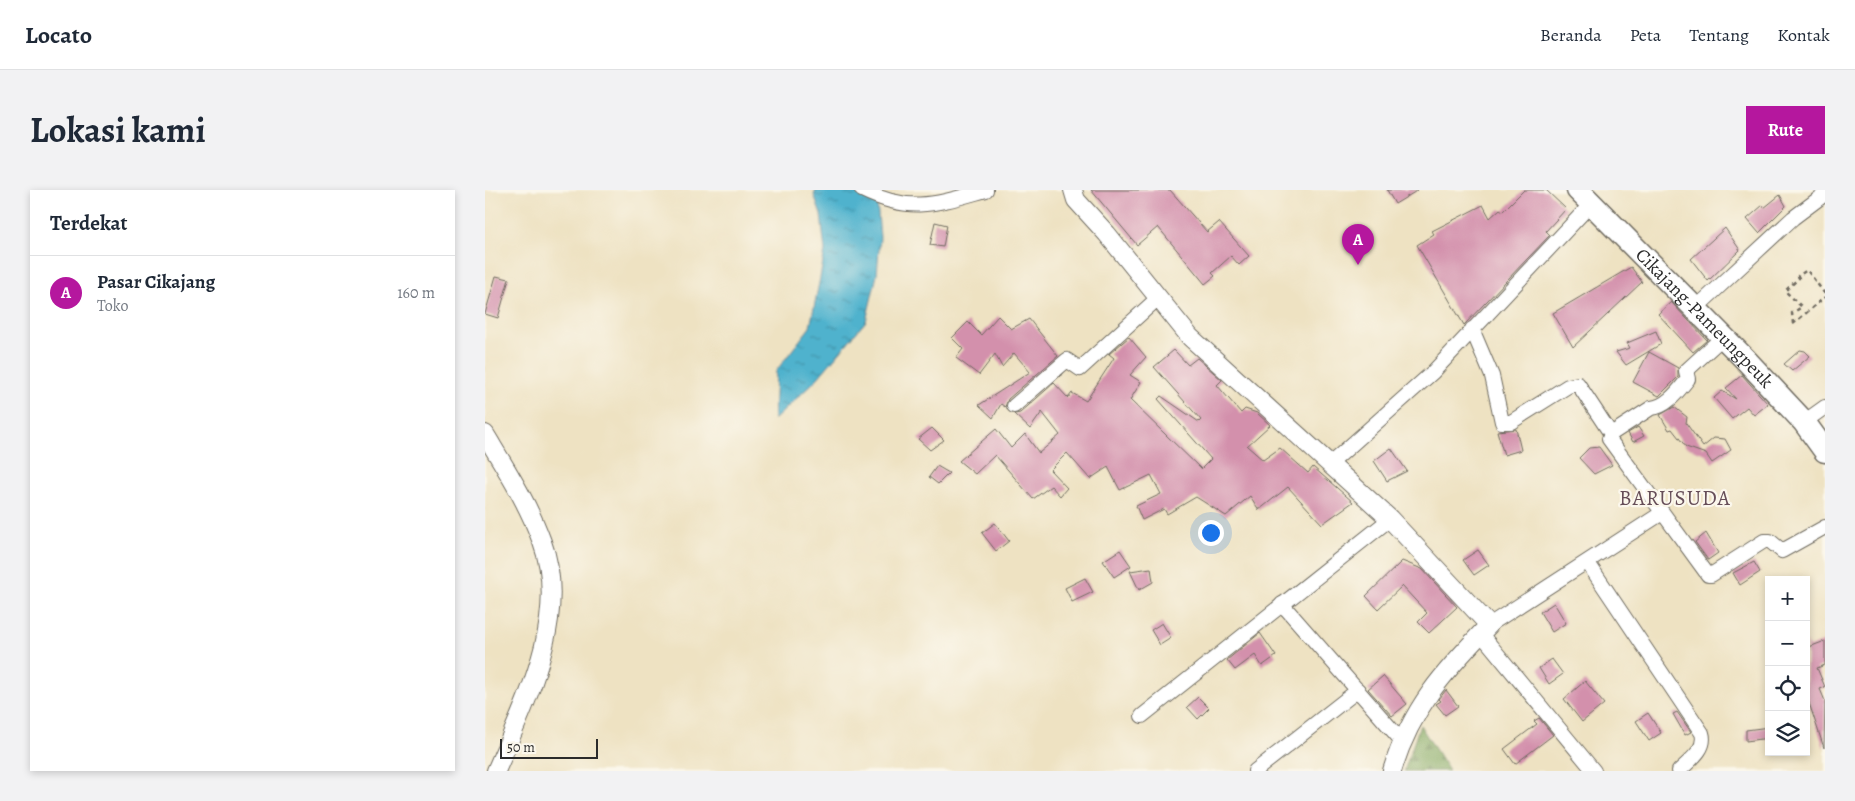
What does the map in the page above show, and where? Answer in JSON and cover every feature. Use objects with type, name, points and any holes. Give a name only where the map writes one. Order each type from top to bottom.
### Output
[{"type":"main road","name":"Cikajang-Pameungpeuk","points":[[1585,197],[1696,308],[1805,422],[1825,451]]},
{"type":"street","points":[[862,190],[881,199],[919,206],[931,206],[986,190]]},
{"type":"street","points":[[1073,190],[1076,200],[1189,337],[1390,519],[1485,630],[1595,771]]},
{"type":"street","points":[[1696,308],[1793,218],[1825,194]]},
{"type":"street","points":[[1330,464],[1433,372],[1585,197]]},
{"type":"street","points":[[1014,406],[1067,360],[1080,369],[1158,298]]},
{"type":"street","points":[[1472,329],[1492,376],[1502,422],[1511,422],[1568,386],[1578,384],[1611,434]]},
{"type":"street","points":[[1723,337],[1686,371],[1688,379],[1674,395],[1658,408],[1651,408],[1611,434],[1609,439],[1709,576],[1764,541],[1770,541],[1778,549],[1785,550],[1825,526]]},
{"type":"street","points":[[1805,422],[1825,407]]},
{"type":"street","points":[[485,434],[513,480],[543,543],[549,567],[548,624],[544,650],[533,683],[496,771]]},
{"type":"street","points":[[1392,771],[1401,740],[1415,714],[1434,687],[1485,630],[1662,513]]},
{"type":"street","points":[[1142,716],[1390,519]]},
{"type":"street","points":[[1588,563],[1702,733],[1704,739],[1700,750],[1679,771]]},
{"type":"street","points":[[1282,604],[1401,740]]},
{"type":"street","points":[[1255,771],[1358,690]]},
{"type":"path","points":[[1807,270],[1825,296],[1793,324],[1792,313],[1802,307],[1785,291],[1799,278],[1798,276],[1807,270]]},
{"type":"green space","points":[[1420,725],[1449,771],[1404,771]]},
{"type":"water","points":[[816,190],[876,190],[880,237],[877,275],[866,321],[817,379],[774,420],[776,371],[810,327],[825,251],[821,215],[814,195]]},
{"type":"building","points":[[1091,190],[1170,190],[1207,232],[1219,222],[1249,256],[1239,265],[1231,256],[1212,273],[1215,276],[1205,284],[1158,227],[1137,245]]},
{"type":"building","points":[[1387,190],[1418,190],[1395,204]]},
{"type":"building","points":[[1524,190],[1546,190],[1566,209],[1546,231],[1550,235],[1464,325],[1417,245],[1434,234],[1432,231],[1483,205],[1490,218],[1500,209],[1503,211]]},
{"type":"building","points":[[1780,195],[1786,206],[1759,233],[1747,219],[1763,205],[1764,208]]},
{"type":"building","points":[[935,222],[947,225],[943,247],[930,245]]},
{"type":"building","points":[[1725,228],[1740,250],[1708,281],[1691,259]]},
{"type":"building","points":[[1631,267],[1642,282],[1573,347],[1553,313]]},
{"type":"building","points":[[496,276],[509,279],[498,318],[485,314]]},
{"type":"building","points":[[1671,302],[1707,340],[1693,352],[1658,314]]},
{"type":"building","points":[[998,316],[1011,329],[1029,319],[1058,356],[1008,399],[1005,407],[1001,404],[993,418],[979,405],[1030,372],[1014,353],[1002,367],[995,354],[979,375],[956,358],[963,349],[952,338],[968,322],[981,335]]},
{"type":"building","points":[[1656,331],[1661,344],[1626,365],[1616,352],[1630,348],[1627,343]]},
{"type":"building","points":[[1129,337],[1146,357],[1130,375],[1141,382],[1130,400],[1201,469],[1211,459],[1158,399],[1161,396],[1199,422],[1201,420],[1154,367],[1174,350],[1188,365],[1197,358],[1222,380],[1217,385],[1241,413],[1245,409],[1257,413],[1270,425],[1247,446],[1263,460],[1280,448],[1308,473],[1313,467],[1353,502],[1322,524],[1288,487],[1259,510],[1250,496],[1226,516],[1196,497],[1167,514],[1164,509],[1142,520],[1136,506],[1161,494],[1151,475],[1120,490],[1108,467],[1090,479],[1067,453],[1050,470],[1067,488],[1060,496],[1051,486],[1033,499],[995,455],[975,474],[959,461],[996,429],[1011,448],[1025,434],[1039,453],[1060,435],[1042,412],[1030,429],[1014,414],[1020,413],[1054,383],[1068,398],[1072,393],[1086,401],[1114,358],[1109,354]]},
{"type":"building","points":[[1800,350],[1805,351],[1810,356],[1792,371],[1784,364]]},
{"type":"building","points":[[1649,352],[1678,368],[1678,377],[1659,396],[1633,382]]},
{"type":"building","points":[[1742,375],[1768,404],[1754,415],[1747,407],[1732,419],[1714,398],[1722,391],[1736,399],[1726,388]]},
{"type":"building","points":[[1674,407],[1687,417],[1686,423],[1703,447],[1714,438],[1725,439],[1731,450],[1712,463],[1706,454],[1686,447],[1672,429],[1669,430],[1660,415]]},
{"type":"building","points":[[1638,427],[1644,436],[1633,442],[1628,433]]},
{"type":"building","points":[[932,428],[944,440],[930,450],[918,439]]},
{"type":"building","points":[[1516,429],[1521,450],[1504,455],[1497,431]]},
{"type":"building","points":[[1599,447],[1612,465],[1594,474],[1579,458],[1589,448]]},
{"type":"building","points":[[1391,448],[1407,471],[1387,481],[1374,461]]},
{"type":"building","points":[[937,466],[949,473],[938,484],[929,477]]},
{"type":"building","points":[[995,523],[1009,541],[996,551],[982,533]]},
{"type":"building","points":[[1706,533],[1718,553],[1708,560],[1695,542]]},
{"type":"building","points":[[1120,550],[1131,566],[1114,577],[1103,561]]},
{"type":"building","points":[[1478,550],[1489,565],[1474,575],[1463,560]]},
{"type":"building","points":[[1402,561],[1422,569],[1457,607],[1429,633],[1418,622],[1427,613],[1402,586],[1378,609],[1366,596]]},
{"type":"building","points":[[1754,562],[1760,572],[1740,585],[1733,573]]},
{"type":"building","points":[[1151,568],[1153,582],[1139,590],[1130,571]]},
{"type":"building","points":[[1085,578],[1093,592],[1072,602],[1065,588]]},
{"type":"building","points":[[1554,603],[1566,623],[1552,632],[1540,612]]},
{"type":"building","points":[[1162,623],[1171,638],[1160,645],[1151,630]]},
{"type":"building","points":[[1260,633],[1276,656],[1262,666],[1255,655],[1235,670],[1227,660]]},
{"type":"building","points":[[1825,641],[1825,665],[1817,668],[1825,687],[1820,689],[1825,701],[1824,748],[1810,706],[1810,647]]},
{"type":"building","points":[[1552,659],[1563,674],[1549,684],[1539,668]]},
{"type":"building","points":[[1383,676],[1407,704],[1392,716],[1368,689]]},
{"type":"building","points":[[1585,681],[1604,704],[1582,722],[1564,699]]},
{"type":"building","points":[[1446,690],[1458,706],[1445,715],[1436,704],[1441,701],[1439,699]]},
{"type":"building","points":[[1198,697],[1209,708],[1198,719],[1187,707]]},
{"type":"building","points":[[1677,712],[1691,732],[1685,735],[1673,714]]},
{"type":"building","points":[[1648,713],[1661,733],[1649,741],[1636,721]]},
{"type":"building","points":[[1539,718],[1553,735],[1515,764],[1504,749],[1537,724],[1534,721]]},
{"type":"building","points":[[1765,728],[1765,739],[1746,741],[1746,730]]},
{"type":"place","name":"Pasar Cikajang","points":[[1358,265]]},
{"type":"district","name":"BARUSUDA","points":[[1675,498]]}]
